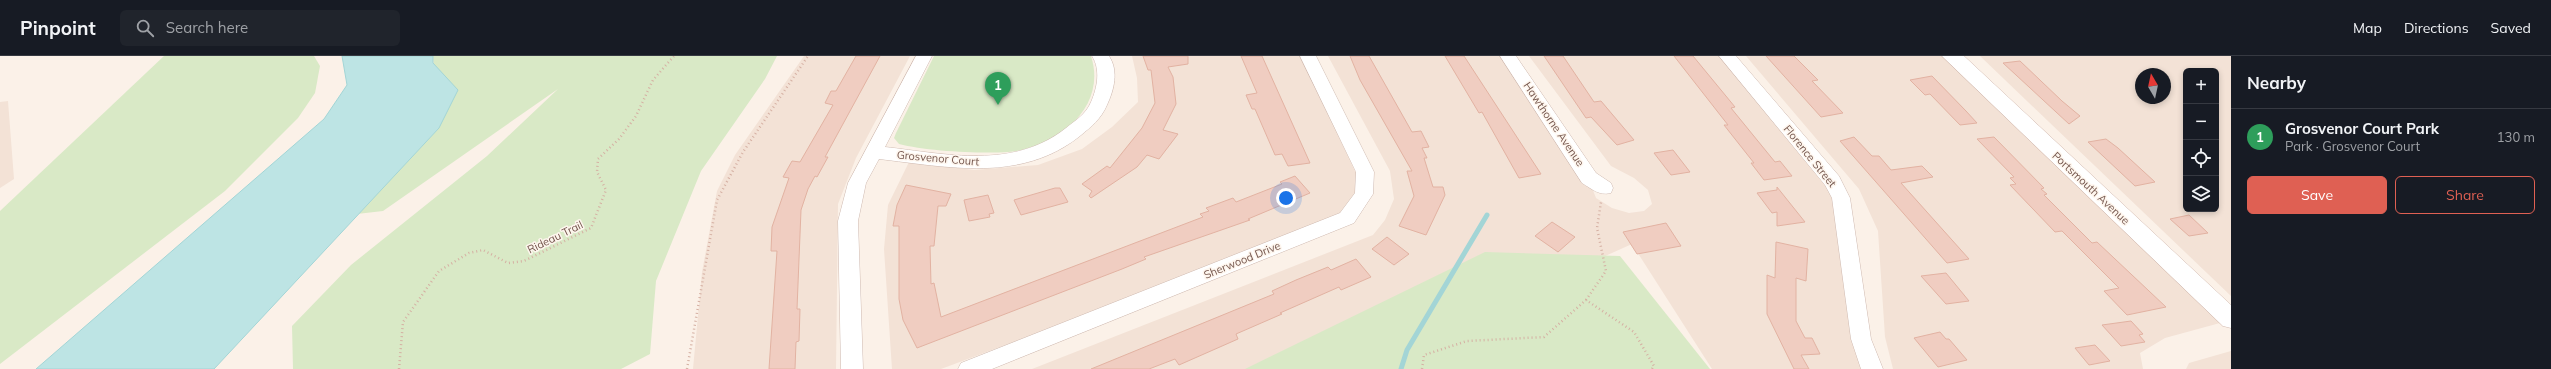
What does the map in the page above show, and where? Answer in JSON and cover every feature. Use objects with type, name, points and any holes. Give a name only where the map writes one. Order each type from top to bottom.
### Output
[{"type":"main road","name":"Portsmouth Avenue","points":[[1952,56],[2231,319]]},
{"type":"street","points":[[852,369],[848,222],[857,183],[924,56]]},
{"type":"street","name":"Grosvenor Court","points":[[874,152],[963,162],[1007,161],[1055,146],[1094,115],[1106,88],[1104,62],[1100,56]]},
{"type":"street","name":"Sherwood Drive","points":[[969,369],[1347,218],[1364,194],[1365,172],[1308,56]]},
{"type":"street","name":"Hawthorne Avenue","points":[[1508,56],[1589,178],[1604,188]]},
{"type":"street","name":"Florence Street","points":[[1727,56],[1832,181],[1841,198],[1860,339],[1872,369]]},
{"type":"path","name":"Rideau Trail","points":[[399,369],[403,322],[439,271],[469,253],[483,250],[508,263],[524,261],[591,228],[606,190],[597,172],[598,159],[618,139],[636,116],[653,80],[674,56]]},
{"type":"path","points":[[687,369],[717,200],[743,152],[808,56]]},
{"type":"path","points":[[1422,369],[1424,355],[1467,342],[1544,337],[1569,313],[1586,300],[1606,270],[1597,228],[1604,188]]},
{"type":"path","points":[[1586,300],[1634,332],[1654,366],[1652,369]]},
{"type":"shaded area","points":[[804,56],[910,56],[856,158],[838,204],[836,369],[693,369],[702,272],[717,191],[735,155]]},
{"type":"shaded area","points":[[1132,56],[1314,56],[1360,145],[1374,179],[1365,204],[1335,222],[941,369],[892,369],[884,249],[888,205],[909,162],[974,170],[1038,165],[1082,149],[1112,127],[1138,102],[1137,78]]},
{"type":"shaded area","points":[[1328,56],[1509,56],[1590,183],[1596,198],[1612,208],[1629,213],[1644,211],[1652,204],[1648,190],[1634,178],[1611,166],[1529,56],[1725,56],[1833,188],[1868,369],[1712,369],[1632,244],[1353,369],[1032,369],[1373,235],[1385,220],[1394,199],[1390,171]]},
{"type":"shaded area","points":[[1746,56],[1942,56],[2220,323],[2165,338],[2140,353],[2143,369],[1893,369],[1885,337],[1878,231],[1859,189]]},
{"type":"shaded area","points":[[1980,56],[2231,56],[2231,296]]},
{"type":"shaded area","points":[[8,101],[14,179],[0,188],[0,102]]},
{"type":"shaded area","points":[[2231,351],[2231,369],[2186,369],[2189,363]]},
{"type":"green space","points":[[164,56],[314,56],[320,66],[315,93],[298,118],[225,191],[0,364],[0,211]]},
{"type":"green space","points":[[433,56],[777,56],[765,79],[701,171],[656,281],[650,354],[621,369],[293,369],[292,326],[351,265],[487,156],[558,89],[383,211],[357,214],[439,128]]},
{"type":"green space","points":[[934,56],[1091,56],[1094,75],[1092,92],[1085,108],[1074,122],[1060,134],[1044,143],[1026,149],[997,153],[969,152],[938,150],[899,144],[894,138]]},
{"type":"green space","points":[[1485,252],[1620,256],[1710,369],[1245,369]]},
{"type":"water","points":[[342,56],[433,56],[433,63],[458,90],[439,128],[214,369],[36,369],[324,119],[347,85]]},
{"type":"building","points":[[856,56],[880,56],[825,157],[828,157],[817,177],[815,176],[808,189],[801,210],[797,309],[800,309],[799,341],[796,342],[795,369],[769,369],[777,251],[771,251],[772,227],[789,178],[783,177],[792,161],[800,162],[833,105],[825,103],[831,91],[836,91]]},
{"type":"building","points":[[1143,56],[1188,56],[1188,64],[1168,67],[1173,77],[1176,104],[1163,130],[1178,134],[1159,159],[1147,155],[1137,167],[1091,198],[1089,196],[1092,191],[1082,184],[1107,166],[1110,168],[1142,128],[1155,103],[1151,70],[1148,70]]},
{"type":"building","points":[[1241,56],[1262,56],[1310,163],[1288,166],[1282,154],[1275,155],[1255,109],[1252,109],[1246,95],[1257,93]]},
{"type":"building","points":[[1350,56],[1369,56],[1412,132],[1421,131],[1429,147],[1422,148],[1427,158],[1424,158],[1433,187],[1443,187],[1445,195],[1426,235],[1399,226],[1414,196],[1407,171],[1412,171],[1360,80]]},
{"type":"building","points":[[1445,56],[1464,56],[1541,174],[1519,178],[1482,112],[1479,113]]},
{"type":"building","points":[[1544,56],[1563,56],[1594,102],[1601,101],[1634,140],[1617,145],[1591,117],[1586,118]]},
{"type":"building","points":[[1674,56],[1693,56],[1735,107],[1731,108],[1775,162],[1780,161],[1792,176],[1764,180],[1751,163],[1754,163],[1724,125],[1728,125]]},
{"type":"building","points":[[1766,56],[1794,56],[1818,80],[1812,81],[1843,113],[1821,117]]},
{"type":"building","points":[[2020,61],[2080,116],[2069,124],[2003,63]]},
{"type":"building","points":[[1932,76],[1977,123],[1960,125],[1930,94],[1925,95],[1910,80]]},
{"type":"building","points":[[1854,137],[1872,156],[1879,156],[1891,170],[1922,166],[1933,177],[1901,183],[1969,259],[1947,263],[1840,141]]},
{"type":"building","points":[[1994,137],[2044,188],[2041,189],[2047,194],[2044,195],[2092,243],[2097,242],[2166,307],[2127,315],[2104,291],[2119,288],[2062,231],[2055,232],[2010,185],[2016,184],[2010,178],[2014,177],[1977,139]]},
{"type":"building","points":[[2106,139],[2155,182],[2135,186],[2088,142]]},
{"type":"building","points":[[1673,150],[1690,172],[1671,175],[1654,153]]},
{"type":"building","points":[[1295,176],[1310,193],[1248,219],[1250,220],[1144,257],[1146,259],[1122,269],[917,348],[903,320],[899,299],[899,226],[893,226],[897,205],[906,185],[951,194],[946,206],[938,206],[934,246],[930,246],[931,284],[934,283],[941,317],[1203,217],[1200,214],[1209,211],[1206,208],[1233,198],[1236,202],[1282,184],[1280,182]]},
{"type":"building","points":[[1777,187],[1805,222],[1777,226],[1777,212],[1772,213],[1757,193],[1777,190]]},
{"type":"building","points":[[1055,188],[1060,188],[1068,202],[1021,215],[1014,200]]},
{"type":"building","points":[[988,195],[994,213],[989,214],[990,217],[969,221],[964,200]]},
{"type":"building","points":[[2189,215],[2208,233],[2189,236],[2170,219]]},
{"type":"building","points":[[1552,222],[1575,237],[1558,252],[1535,236]]},
{"type":"building","points":[[1666,223],[1681,246],[1637,254],[1623,232]]},
{"type":"building","points":[[1387,237],[1409,254],[1394,265],[1372,249]]},
{"type":"building","points":[[1776,242],[1808,249],[1806,281],[1796,278],[1796,321],[1805,338],[1812,338],[1820,354],[1801,355],[1809,369],[1794,369],[1767,314],[1767,275],[1775,278]]},
{"type":"building","points":[[1356,259],[1371,277],[1341,290],[1339,287],[1280,313],[1282,314],[1236,334],[1238,339],[1179,365],[1175,359],[1149,369],[1091,369],[1274,294],[1272,291],[1296,280],[1328,267],[1331,270]]},
{"type":"building","points":[[1946,273],[1969,301],[1946,304],[1921,276]]},
{"type":"building","points":[[2131,321],[2143,334],[2139,335],[2145,342],[2121,346],[2102,325]]},
{"type":"building","points":[[1940,332],[1946,339],[1949,339],[1967,360],[1938,367],[1914,338]]},
{"type":"building","points":[[2095,345],[2110,361],[2089,365],[2075,348]]},
{"type":"waterway","points":[[1401,369],[1407,350],[1487,215]]},
{"type":"place","name":"Grosvenor Court Park","points":[[998,105]]}]
